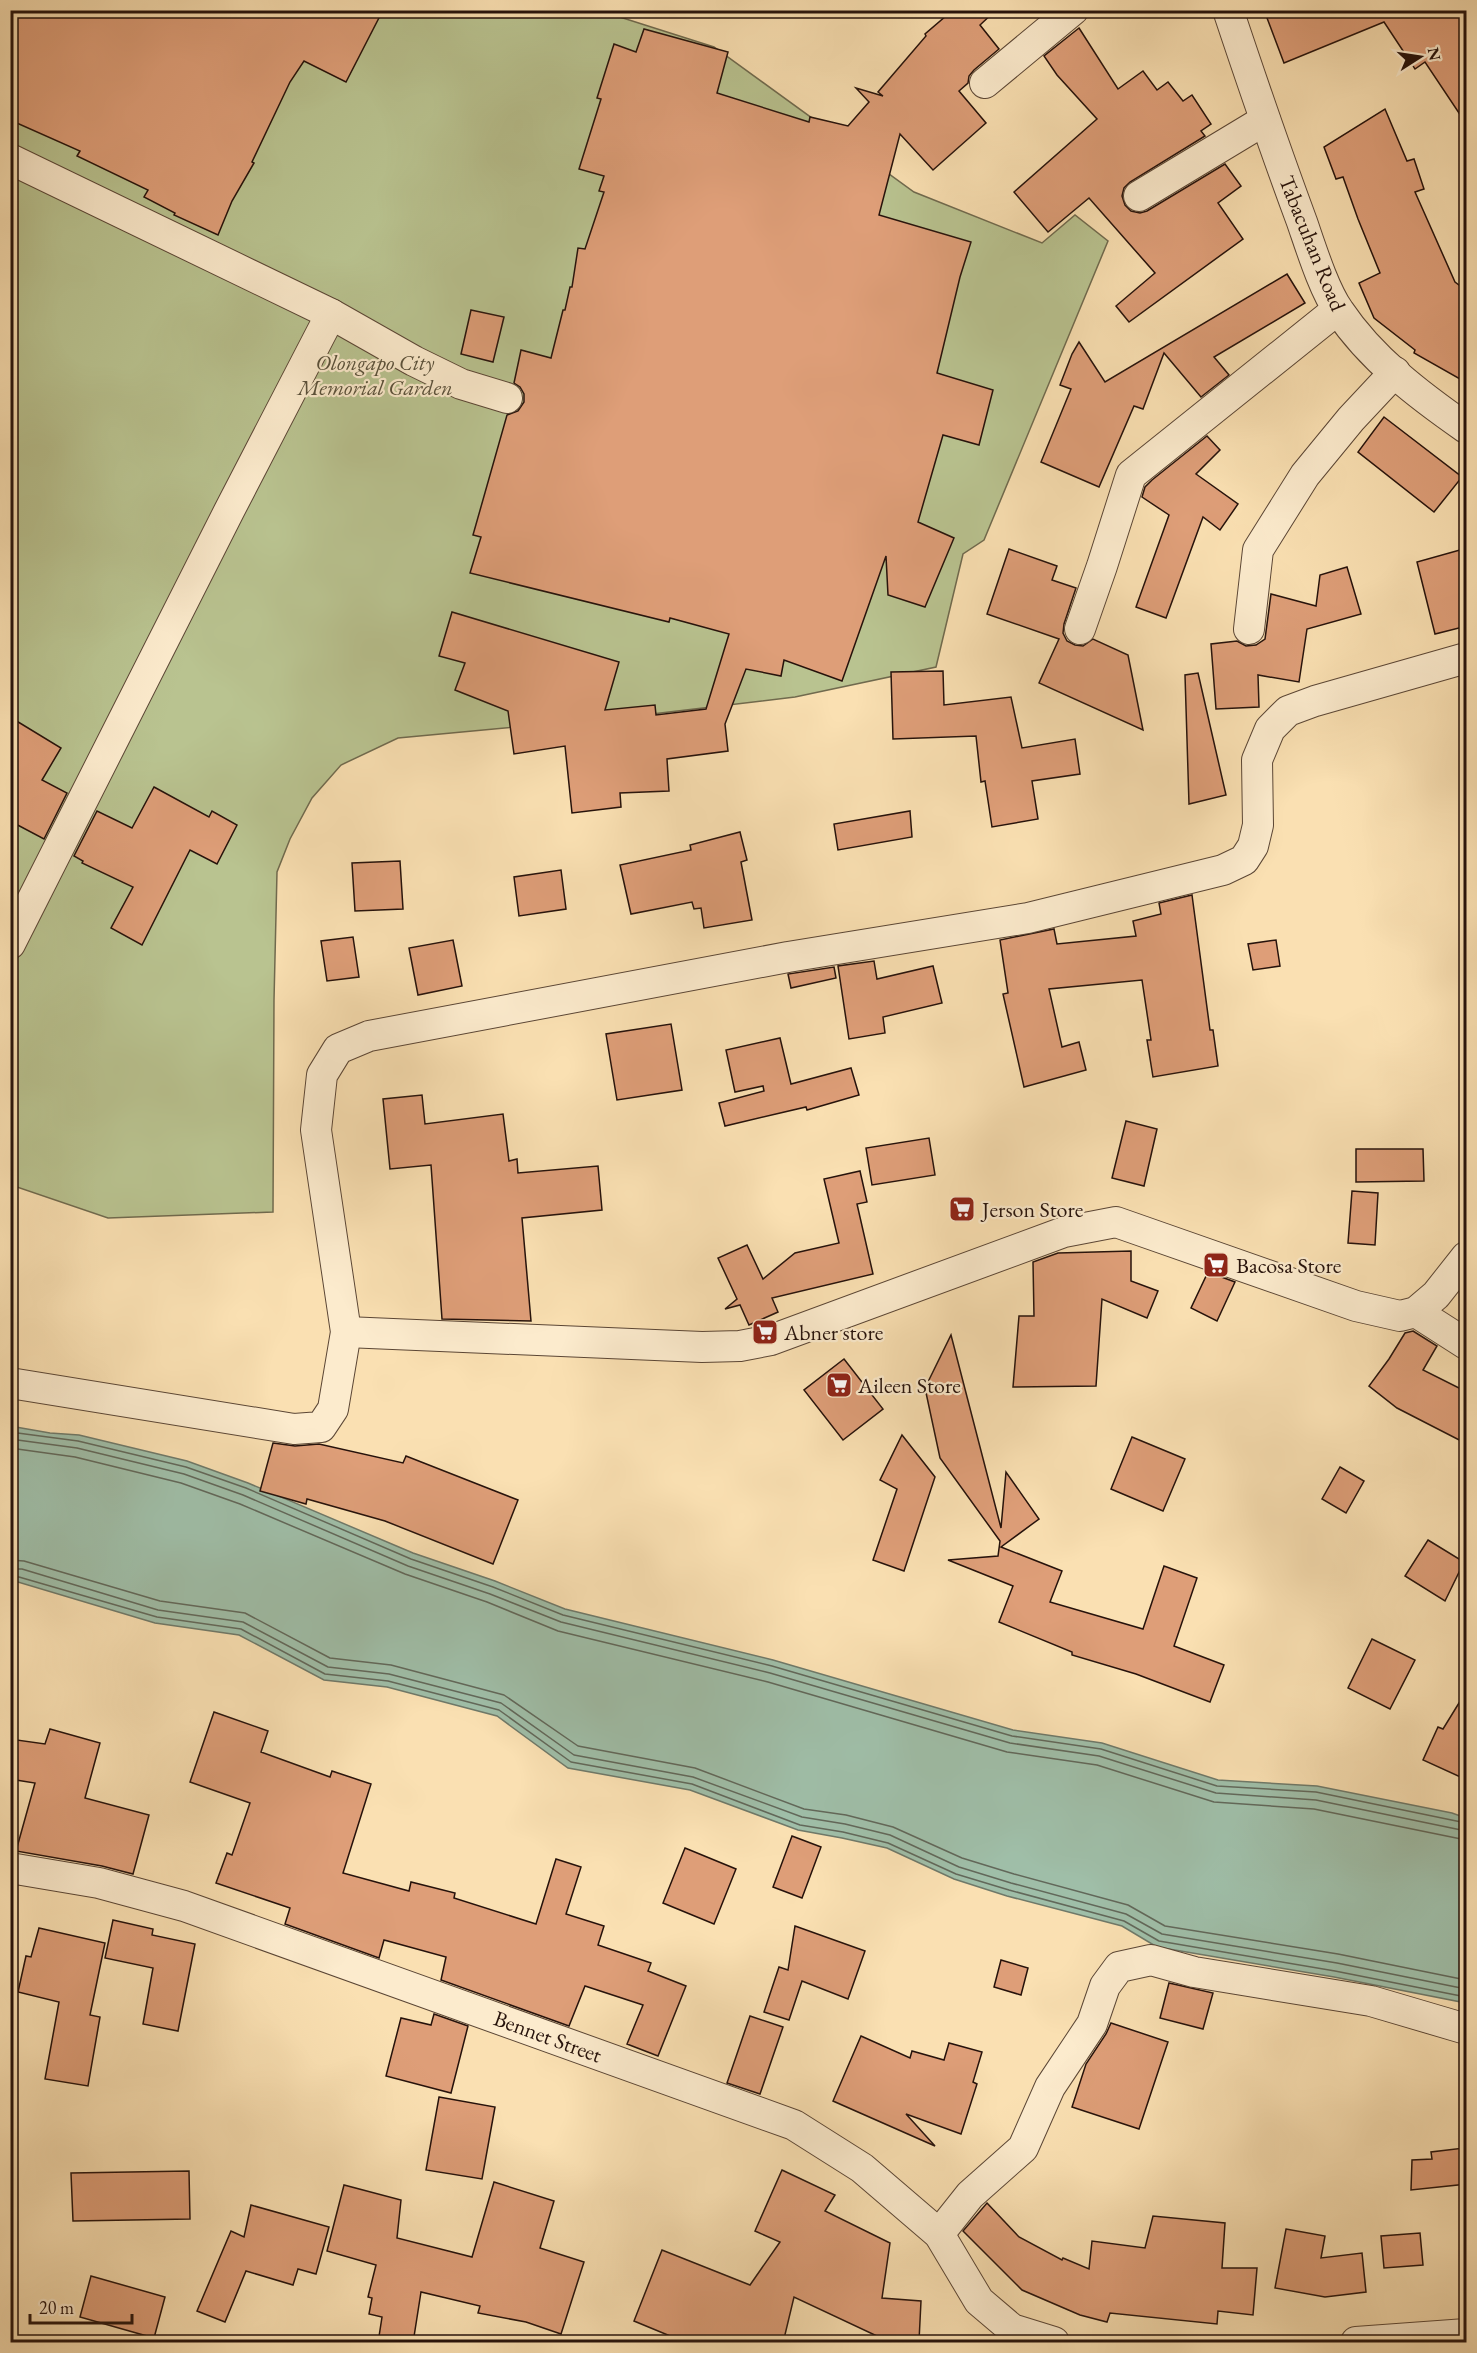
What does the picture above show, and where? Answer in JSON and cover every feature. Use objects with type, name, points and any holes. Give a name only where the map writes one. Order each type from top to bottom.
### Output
[{"type":"street","points":[[985,82],[1073,10]]},
{"type":"street","name":"Tabacuhan Road","points":[[1233,12],[1265,120],[1318,266],[1337,310],[1362,340],[1424,399],[1467,428]]},
{"type":"street","points":[[1138,196],[1265,120]]},
{"type":"street","points":[[10,159],[331,314],[414,361],[461,384],[507,398]]},
{"type":"street","points":[[1080,629],[1131,475],[1337,310]]},
{"type":"street","points":[[10,944],[331,314]]},
{"type":"street","points":[[1249,629],[1258,550],[1305,475],[1351,419],[1395,372]]},
{"type":"street","points":[[10,1383],[294,1429],[321,1427],[333,1409],[346,1332],[316,1130],[322,1075],[338,1049],[369,1036],[788,957],[1028,918],[1223,870],[1244,860],[1253,846],[1258,825],[1257,760],[1270,729],[1288,711],[1315,700],[1467,658]]},
{"type":"street","points":[[346,1332],[702,1347],[740,1346],[771,1340],[1064,1232],[1116,1222],[1356,1306],[1400,1316],[1416,1312],[1436,1295],[1467,1257]]},
{"type":"street","points":[[1416,1312],[1467,1344]]},
{"type":"street","name":"Bennet Street","points":[[10,1868],[99,1882],[184,1906],[794,2125],[862,2168],[939,2234],[979,2301],[1012,2329],[1054,2343]]},
{"type":"street","points":[[939,2234],[970,2195],[1023,2148],[1050,2087],[1092,2024],[1105,1986],[1119,1967],[1150,1960],[1194,1972],[1371,2001],[1467,2029]]},
{"type":"street","points":[[1356,2343],[1467,2334]]},
{"type":"green space","name":"Olongapo City Memorial Garden","points":[[11,11],[601,11],[714,47],[914,192],[1042,243],[1075,215],[1108,241],[984,540],[963,554],[936,667],[795,697],[652,714],[398,738],[341,765],[312,798],[290,839],[277,872],[273,1212],[108,1218],[11,1185]]},
{"type":"water","points":[[10,1426],[79,1435],[187,1461],[248,1483],[413,1553],[495,1581],[565,1609],[773,1660],[1013,1730],[1102,1743],[1218,1780],[1317,1786],[1452,1813],[1466,1818],[1466,2003],[1334,1977],[1157,1947],[1122,1926],[1007,1896],[954,1879],[887,1848],[798,1830],[690,1790],[568,1768],[497,1716],[387,1687],[324,1680],[239,1635],[155,1623],[18,1582],[11,1583]]},
{"type":"building","points":[[10,10],[383,10],[346,82],[304,61],[290,82],[252,162],[254,163],[232,201],[218,235],[174,215],[175,213],[144,197],[148,190],[77,156],[80,151],[10,120]]},
{"type":"building","points":[[953,10],[996,10],[980,25],[999,49],[974,70],[969,76],[968,83],[959,91],[986,123],[933,170],[900,134],[879,215],[971,242],[960,277],[937,373],[993,390],[979,445],[943,435],[918,522],[954,538],[925,607],[888,595],[886,556],[842,681],[784,660],[781,676],[746,669],[725,724],[728,751],[667,759],[669,791],[620,793],[621,807],[572,813],[565,746],[514,754],[508,711],[455,690],[465,663],[439,656],[452,612],[619,662],[605,710],[655,705],[656,715],[706,709],[729,634],[670,618],[669,622],[470,573],[481,537],[473,535],[507,415],[518,411],[524,402],[524,394],[514,383],[521,350],[551,358],[563,310],[565,310],[570,287],[572,287],[578,248],[585,249],[604,192],[599,191],[604,176],[579,169],[601,99],[597,98],[614,44],[636,52],[644,29],[728,52],[717,93],[809,122],[810,117],[848,126],[869,102],[856,88],[883,96],[878,92],[926,36],[925,34]]},
{"type":"building","points":[[1264,10],[1467,10],[1467,125],[1425,62],[1415,69],[1384,22],[1284,63]]},
{"type":"building","points":[[1079,28],[1118,89],[1143,71],[1157,90],[1168,82],[1183,101],[1192,95],[1211,124],[1201,131],[1205,136],[1130,182],[1124,188],[1122,196],[1125,205],[1131,211],[1140,213],[1147,211],[1225,164],[1241,186],[1218,203],[1243,239],[1129,322],[1116,306],[1155,273],[1089,198],[1048,232],[1014,192],[1097,119],[1057,75],[1044,56]]},
{"type":"building","points":[[1385,109],[1407,161],[1414,159],[1424,189],[1415,192],[1455,282],[1467,291],[1467,383],[1414,353],[1415,350],[1374,318],[1359,283],[1380,273],[1343,177],[1336,179],[1324,147]]},
{"type":"building","points":[[1287,274],[1305,303],[1214,357],[1229,375],[1201,397],[1164,353],[1143,409],[1134,406],[1099,487],[1041,462],[1071,389],[1060,385],[1079,342],[1105,382]]},
{"type":"building","points":[[471,310],[504,317],[493,362],[461,354]]},
{"type":"building","points":[[1384,417],[1462,477],[1434,512],[1358,452]]},
{"type":"building","points":[[1207,436],[1220,450],[1196,474],[1238,504],[1220,530],[1203,517],[1166,618],[1136,607],[1169,515],[1142,497],[1145,487],[1152,480]]},
{"type":"building","points":[[1467,548],[1467,626],[1435,634],[1417,562]]},
{"type":"building","points":[[1009,549],[1057,566],[1052,580],[1076,588],[1064,624],[1063,633],[1067,641],[1083,646],[1093,639],[1128,655],[1143,730],[1039,683],[1059,639],[987,614]]},
{"type":"building","points":[[1347,567],[1361,614],[1307,629],[1299,682],[1258,675],[1259,707],[1216,709],[1211,644],[1237,641],[1246,646],[1256,645],[1265,639],[1271,594],[1316,606],[1320,575]]},
{"type":"building","points":[[943,671],[944,705],[1011,697],[1022,748],[1075,739],[1080,774],[1032,781],[1038,819],[992,827],[985,781],[981,782],[976,736],[893,739],[891,672]]},
{"type":"building","points":[[1198,673],[1226,795],[1189,804],[1185,675]]},
{"type":"building","points":[[10,717],[61,748],[42,780],[67,793],[44,839],[10,821]]},
{"type":"building","points":[[154,787],[209,817],[212,811],[237,825],[217,864],[190,850],[142,945],[111,928],[133,887],[82,863],[83,861],[74,856],[97,811],[132,828]]},
{"type":"building","points":[[910,811],[912,837],[838,850],[834,824]]},
{"type":"building","points":[[740,832],[747,860],[741,862],[752,920],[704,928],[701,908],[694,909],[692,902],[631,914],[620,865],[691,850],[690,845]]},
{"type":"building","points":[[400,861],[403,909],[355,911],[352,863]]},
{"type":"building","points":[[561,870],[566,909],[519,916],[514,877]]},
{"type":"building","points":[[1192,895],[1210,1030],[1213,1030],[1218,1066],[1153,1077],[1147,1040],[1151,1040],[1142,980],[1049,989],[1062,1047],[1079,1042],[1086,1070],[1024,1087],[1003,994],[1008,993],[1000,940],[1054,929],[1057,944],[1136,936],[1133,921],[1161,914],[1159,903]]},
{"type":"building","points":[[353,937],[359,977],[327,981],[321,941]]},
{"type":"building","points":[[453,940],[462,986],[418,995],[409,948]]},
{"type":"building","points":[[1276,940],[1280,966],[1253,970],[1248,944]]},
{"type":"building","points":[[874,961],[877,979],[933,966],[942,1003],[883,1017],[885,1033],[849,1039],[838,966]]},
{"type":"building","points":[[834,967],[836,978],[791,988],[788,974]]},
{"type":"building","points":[[671,1024],[682,1090],[617,1100],[606,1034]]},
{"type":"building","points":[[780,1038],[791,1084],[851,1068],[859,1095],[807,1110],[806,1107],[725,1126],[719,1103],[764,1091],[763,1086],[735,1092],[726,1050]]},
{"type":"building","points":[[422,1095],[425,1124],[503,1114],[509,1161],[517,1159],[518,1173],[598,1166],[602,1210],[522,1218],[531,1321],[442,1319],[431,1165],[390,1169],[383,1099]]},
{"type":"building","points":[[1126,1121],[1157,1129],[1144,1186],[1112,1178]]},
{"type":"building","points":[[929,1138],[935,1175],[872,1185],[866,1148]]},
{"type":"building","points":[[1356,1149],[1423,1149],[1424,1181],[1356,1182]]},
{"type":"building","points":[[860,1171],[867,1202],[857,1204],[873,1274],[772,1298],[778,1312],[749,1325],[740,1305],[725,1309],[737,1299],[718,1258],[747,1245],[763,1279],[795,1253],[839,1243],[824,1179]]},
{"type":"building","points":[[1352,1191],[1378,1193],[1375,1245],[1348,1243]]},
{"type":"building","points":[[1131,1251],[1131,1281],[1158,1291],[1147,1318],[1102,1299],[1096,1386],[1013,1387],[1019,1316],[1034,1316],[1033,1262],[1058,1253]]},
{"type":"building","points":[[1208,1272],[1235,1282],[1217,1321],[1191,1308]]},
{"type":"building","points":[[1413,1331],[1437,1346],[1423,1370],[1467,1392],[1467,1444],[1397,1408],[1369,1386],[1405,1333]]},
{"type":"building","points":[[951,1335],[1001,1528],[1006,1472],[1039,1519],[1001,1547],[1062,1571],[1050,1602],[1143,1629],[1164,1566],[1197,1578],[1174,1646],[1224,1665],[1210,1702],[1136,1674],[1072,1655],[1072,1652],[999,1622],[1013,1586],[948,1560],[998,1556],[1000,1541],[940,1458],[925,1388]]},
{"type":"building","points":[[844,1359],[883,1409],[843,1440],[804,1390]]},
{"type":"building","points":[[902,1435],[935,1477],[904,1571],[873,1560],[897,1489],[880,1480]]},
{"type":"building","points":[[1132,1437],[1185,1459],[1163,1511],[1111,1489]]},
{"type":"building","points":[[273,1443],[295,1446],[319,1444],[403,1463],[406,1456],[518,1500],[493,1564],[385,1521],[307,1499],[306,1504],[260,1491]]},
{"type":"building","points":[[1340,1467],[1364,1481],[1346,1513],[1322,1499]]},
{"type":"building","points":[[1428,1540],[1464,1562],[1445,1601],[1405,1576]]},
{"type":"building","points":[[1372,1639],[1415,1660],[1390,1709],[1348,1688]]},
{"type":"building","points":[[1467,1690],[1467,1780],[1423,1760],[1438,1727],[1443,1729]]},
{"type":"building","points":[[214,1712],[268,1731],[261,1752],[330,1777],[332,1771],[371,1784],[343,1873],[409,1891],[411,1882],[455,1893],[454,1898],[536,1924],[556,1859],[581,1867],[566,1914],[604,1926],[598,1945],[651,1963],[648,1971],[686,1986],[658,2056],[627,2044],[643,2005],[585,1986],[569,2026],[441,1980],[446,1957],[384,1940],[379,1958],[285,1924],[290,1908],[216,1883],[227,1853],[232,1855],[250,1803],[190,1782]]},
{"type":"building","points":[[50,1729],[100,1743],[85,1798],[149,1815],[133,1874],[102,1866],[16,1851],[35,1783],[10,1779],[10,1739],[45,1744]]},
{"type":"building","points":[[792,1836],[821,1847],[802,1898],[773,1887]]},
{"type":"building","points":[[685,1848],[736,1869],[714,1924],[663,1903]]},
{"type":"building","points":[[113,1920],[153,1929],[152,1935],[195,1944],[178,2031],[143,2024],[153,1968],[105,1958]]},
{"type":"building","points":[[795,1926],[865,1951],[848,1999],[802,1981],[789,2020],[764,2012],[779,1967],[788,1970]]},
{"type":"building","points":[[39,1928],[105,1943],[90,2015],[100,2017],[88,2086],[45,2079],[59,2002],[18,1992],[26,1956],[31,1957]]},
{"type":"building","points":[[1001,1960],[1028,1968],[1021,1995],[994,1987]]},
{"type":"building","points":[[1169,1983],[1213,1993],[1203,2029],[1160,2018]]},
{"type":"building","points":[[434,2014],[468,2026],[451,2093],[386,2076],[401,2018],[431,2025]]},
{"type":"building","points":[[750,2016],[783,2027],[760,2094],[727,2083]]},
{"type":"building","points":[[1111,2023],[1168,2042],[1139,2129],[1072,2107],[1086,2064]]},
{"type":"building","points":[[861,2036],[910,2058],[912,2051],[944,2060],[949,2043],[982,2052],[973,2082],[977,2084],[961,2134],[906,2114],[935,2146],[833,2101]]},
{"type":"building","points":[[439,2097],[495,2107],[482,2179],[426,2170]]},
{"type":"building","points":[[1464,2148],[1467,2184],[1411,2190],[1412,2160],[1432,2159],[1431,2152]]},
{"type":"building","points":[[782,2170],[835,2195],[825,2211],[890,2243],[882,2298],[921,2301],[919,2341],[879,2337],[794,2297],[783,2343],[687,2343],[634,2321],[662,2250],[750,2285],[780,2242],[755,2231]]},
{"type":"building","points":[[189,2171],[190,2219],[73,2221],[71,2173]]},
{"type":"building","points":[[494,2182],[554,2201],[540,2248],[584,2262],[561,2334],[526,2322],[478,2313],[480,2306],[421,2292],[413,2343],[378,2343],[382,2317],[369,2314],[372,2298],[368,2297],[376,2265],[327,2251],[344,2185],[401,2200],[397,2238],[472,2257]]},
{"type":"building","points":[[987,2203],[1019,2237],[1062,2260],[1063,2258],[1089,2269],[1092,2241],[1145,2248],[1153,2216],[1225,2223],[1222,2268],[1257,2268],[1253,2315],[1218,2311],[1217,2324],[1110,2313],[1107,2322],[1080,2315],[1022,2290],[963,2231]]},
{"type":"building","points":[[251,2205],[329,2227],[316,2274],[298,2269],[293,2285],[246,2271],[225,2322],[197,2311],[231,2231],[244,2237]]},
{"type":"building","points":[[1286,2229],[1325,2236],[1321,2258],[1362,2253],[1366,2292],[1325,2297],[1275,2288]]},
{"type":"building","points":[[1420,2233],[1423,2265],[1384,2268],[1381,2236]]},
{"type":"building","points":[[91,2276],[165,2297],[154,2338],[80,2317]]},
{"type":"place","name":"Jerson Store","points":[[962,1209]]},
{"type":"place","name":"Bacosa Store","points":[[1216,1265]]},
{"type":"place","name":"Abner store","points":[[765,1332]]},
{"type":"place","name":"Aileen Store","points":[[839,1385]]}]
